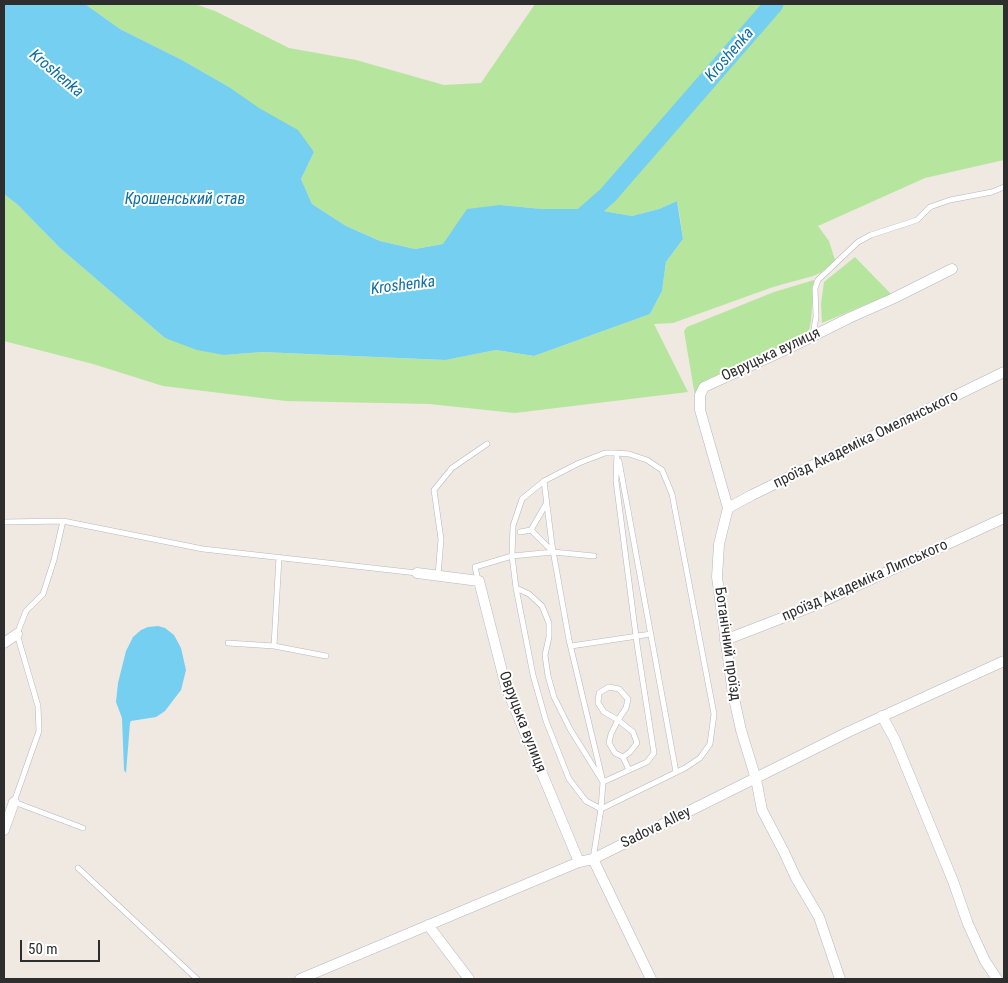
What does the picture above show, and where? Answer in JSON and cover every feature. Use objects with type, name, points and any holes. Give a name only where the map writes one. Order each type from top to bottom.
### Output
[{"type":"street","name":"Овруцька вулиця","points":[[728,508],[700,410],[701,390],[709,384],[892,299],[952,268]]},
{"type":"street","name":"проїзд Академіка Омелянського","points":[[728,508],[1004,372]]},
{"type":"street","name":"Ботанічний проїзд","points":[[728,508],[719,544],[717,577],[725,640],[741,730],[756,779],[762,810],[796,878],[819,917],[840,979]]},
{"type":"street","name":"проїзд Академіка Липського","points":[[725,640],[813,606],[1004,518]]},
{"type":"street","points":[[417,573],[479,581]]},
{"type":"street","name":"Овруцька вулиця","points":[[479,581],[506,687],[579,862]]},
{"type":"street","points":[[4,643],[16,634]]},
{"type":"street","name":"Sadova Alley","points":[[300,979],[579,862],[593,859],[882,716],[1004,661]]},
{"type":"street","points":[[882,716],[895,740],[953,881],[968,924],[985,961],[997,979]]},
{"type":"street","points":[[4,830],[14,802]]},
{"type":"street","points":[[593,859],[651,979]]},
{"type":"street","points":[[428,926],[469,979]]},
{"type":"lane","points":[[813,335],[816,317],[815,288],[818,280],[858,242],[871,235],[916,220],[930,207],[950,200],[992,192],[1004,187]]},
{"type":"lane","points":[[438,575],[441,539],[434,490],[452,468],[487,444]]},
{"type":"lane","points":[[605,453],[617,453],[647,460],[662,470],[672,494],[714,714],[710,744],[700,758],[601,809],[586,801],[569,779],[546,721],[533,675],[516,588],[512,556],[513,526],[522,499],[544,481],[596,456],[605,453]]},
{"type":"lane","points":[[617,453],[676,772]]},
{"type":"lane","points":[[603,782],[647,762],[654,752],[636,636],[616,481],[617,453]]},
{"type":"lane","points":[[544,481],[553,552],[571,646],[603,782],[593,859]]},
{"type":"lane","points":[[520,532],[530,530],[547,504]]},
{"type":"lane","points":[[4,522],[63,522],[203,549],[417,573]]},
{"type":"lane","points":[[63,522],[43,594],[26,611],[16,634],[38,706],[39,731],[14,802],[83,828]]},
{"type":"lane","points":[[530,530],[553,552]]},
{"type":"lane","points":[[479,581],[475,567],[512,556],[553,552],[594,556]]},
{"type":"lane","points":[[274,646],[278,558]]},
{"type":"lane","points":[[516,588],[529,594],[542,606],[549,623],[545,655],[554,697],[570,730],[603,782]]},
{"type":"lane","points":[[571,646],[651,634]]},
{"type":"lane","points":[[228,643],[274,646],[326,656]]},
{"type":"lane","points":[[623,756],[630,752],[636,743],[633,732],[618,720],[604,712],[598,703],[599,693],[609,687],[619,689],[628,699],[626,708],[618,720],[611,734],[609,743],[615,753],[623,756],[630,770]]},
{"type":"lane","points":[[78,868],[197,979]]},
{"type":"green space","points":[[85,4],[195,4],[215,11],[289,48],[356,60],[444,85],[481,83],[535,4],[1004,4],[1004,160],[925,178],[818,226],[829,241],[835,260],[822,272],[773,287],[673,323],[654,324],[688,392],[515,413],[429,404],[286,401],[163,386],[93,364],[4,341],[4,194],[18,205],[60,248],[165,338],[224,355],[261,352],[444,360],[496,350],[534,356],[650,314],[662,291],[666,262],[683,239],[677,201],[659,209],[632,216],[592,209],[542,209],[500,205],[443,244],[415,249],[380,241],[346,226],[312,204],[301,179],[314,152],[229,87],[182,60],[120,29]]},
{"type":"green space","points":[[855,257],[891,294],[822,323],[821,304],[824,282]]},
{"type":"green space","points":[[814,280],[811,321],[809,331],[804,336],[704,381],[699,385],[695,396],[684,331],[687,327],[774,292]]},
{"type":"water","name":"Крошенський став","points":[[4,4],[85,4],[120,29],[182,60],[298,130],[314,152],[301,179],[312,204],[346,226],[380,241],[415,249],[443,244],[467,209],[500,205],[542,209],[592,209],[632,216],[659,209],[677,201],[683,239],[666,262],[662,291],[650,314],[534,356],[496,350],[445,360],[262,352],[224,355],[197,350],[165,338],[60,248],[18,205],[4,194]]},
{"type":"water","points":[[158,626],[165,628],[174,635],[181,648],[186,670],[181,690],[165,711],[156,717],[131,721],[126,773],[124,770],[122,718],[116,702],[118,683],[126,651],[133,637],[141,630]]},
{"type":"waterway","name":"Kroshenka","points":[[574,225],[608,195],[774,4]]}]
